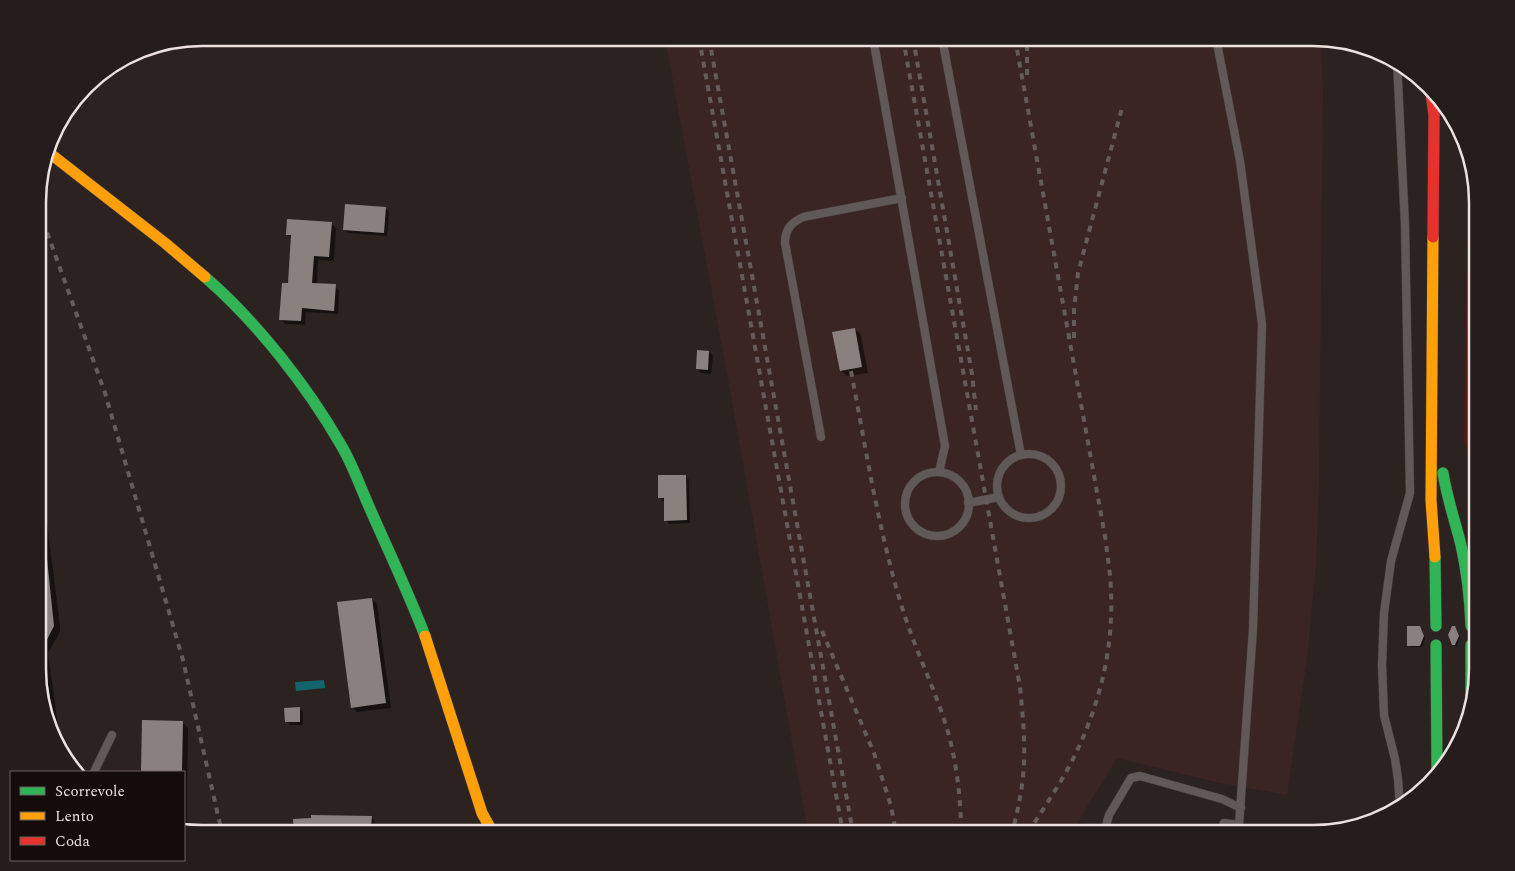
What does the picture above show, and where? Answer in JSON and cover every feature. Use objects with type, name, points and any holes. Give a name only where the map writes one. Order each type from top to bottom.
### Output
[{"type":"main road","points":[[1432,102],[1434,115],[1431,500],[1436,626]]},
{"type":"main road","points":[[1434,115],[1437,107]]},
{"type":"main road","points":[[54,156],[165,243],[216,287],[255,328],[297,377],[342,446],[414,608],[428,644],[482,813],[488,825]]},
{"type":"main road","points":[[1457,491],[1447,462],[1444,475],[1446,491],[1464,556],[1468,585]]},
{"type":"main road","points":[[1436,645],[1437,764]]},
{"type":"lane","points":[[874,46],[945,446],[939,472]]},
{"type":"lane","points":[[944,46],[1021,455]]},
{"type":"lane","points":[[1218,46],[1240,161],[1262,324],[1253,630],[1239,824]]},
{"type":"lane","points":[[1397,71],[1405,225],[1410,493],[1391,561],[1384,613],[1382,665],[1384,716],[1395,759],[1399,799]]},
{"type":"lane","points":[[821,437],[785,243],[787,230],[792,223],[803,217],[902,198]]},
{"type":"lane","points":[[1031,454],[1042,456],[1057,470],[1061,490],[1058,500],[1051,509],[1043,514],[1033,517],[1022,517],[1012,513],[1004,506],[999,497],[997,486],[999,476],[1004,466],[1011,459],[1031,454]]},
{"type":"lane","points":[[939,472],[948,474],[963,486],[967,494],[968,503],[967,513],[955,530],[936,536],[926,534],[910,522],[905,502],[907,492],[919,477],[939,472]]},
{"type":"lane","points":[[968,503],[999,497]]},
{"type":"lane","points":[[94,771],[112,735]]},
{"type":"lane","points":[[1106,824],[1109,815],[1131,778],[1140,776],[1222,799],[1241,808]]},
{"type":"shaded area","points":[[666,46],[1321,47],[1323,94],[1319,483],[1316,565],[1307,658],[1287,795],[1220,783],[1117,758],[1076,824],[806,824],[734,412]]},
{"type":"shaded area","points":[[1468,233],[1468,456],[1464,439]]},
{"type":"water","points":[[324,680],[325,688],[296,691],[295,682]]},
{"type":"building","points":[[345,204],[386,207],[384,233],[343,230]]},
{"type":"building","points":[[287,219],[332,222],[329,257],[314,256],[312,283],[336,284],[334,311],[302,308],[301,321],[279,320],[282,283],[288,283],[291,235],[286,235]]},
{"type":"building","points":[[855,328],[862,367],[840,371],[832,332]]},
{"type":"building","points":[[697,350],[709,351],[708,370],[696,369]]},
{"type":"building","points":[[658,475],[686,475],[687,520],[664,521],[664,498],[658,498]]},
{"type":"building","points":[[46,549],[54,626],[46,641]]},
{"type":"building","points":[[372,598],[386,703],[351,708],[337,602]]},
{"type":"building","points":[[1407,626],[1420,626],[1424,636],[1420,646],[1407,646]]},
{"type":"building","points":[[1452,626],[1455,626],[1459,636],[1455,645],[1452,645],[1448,635]]},
{"type":"building","points":[[300,707],[300,722],[285,722],[284,708]]},
{"type":"building","points":[[142,720],[183,721],[182,771],[141,771]]},
{"type":"building","points":[[311,815],[372,816],[371,825],[293,825],[293,819],[311,818]]},
{"type":"railway","points":[[700,46],[841,824]]},
{"type":"railway","points":[[710,46],[851,824]]},
{"type":"railway","points":[[904,46],[1020,687],[1024,732],[1024,765],[1020,798],[1014,824]]},
{"type":"railway","points":[[914,46],[972,374],[976,410]]},
{"type":"railway","points":[[1016,46],[1106,542],[1111,600],[1111,624],[1104,672],[1091,717],[1072,761],[1033,824]]},
{"type":"railway","points":[[1027,46],[1027,75]]},
{"type":"railway","points":[[1074,338],[1074,310],[1078,273],[1123,104]]},
{"type":"railway","points":[[46,229],[105,393],[183,660],[220,825]]},
{"type":"railway","points":[[851,371],[873,488],[893,575],[906,620],[937,700],[951,744],[958,782],[961,824]]},
{"type":"railway","points":[[822,631],[874,753],[891,806],[894,824]]},
{"type":"traffic: fast","points":[[205,277],[262,334],[297,378],[328,423],[353,469],[425,636]]},
{"type":"traffic: fast","points":[[1443,473],[1461,545],[1468,586]]},
{"type":"traffic: fast","points":[[1435,557],[1436,626]]},
{"type":"traffic: fast","points":[[1436,645],[1437,764]]},
{"type":"traffic: slow","points":[[54,156],[165,243],[205,277]]},
{"type":"traffic: slow","points":[[1433,237],[1431,500],[1435,557]]},
{"type":"traffic: slow","points":[[425,636],[482,813],[488,825]]},
{"type":"traffic: jam","points":[[1432,102],[1434,115],[1433,237]]}]
